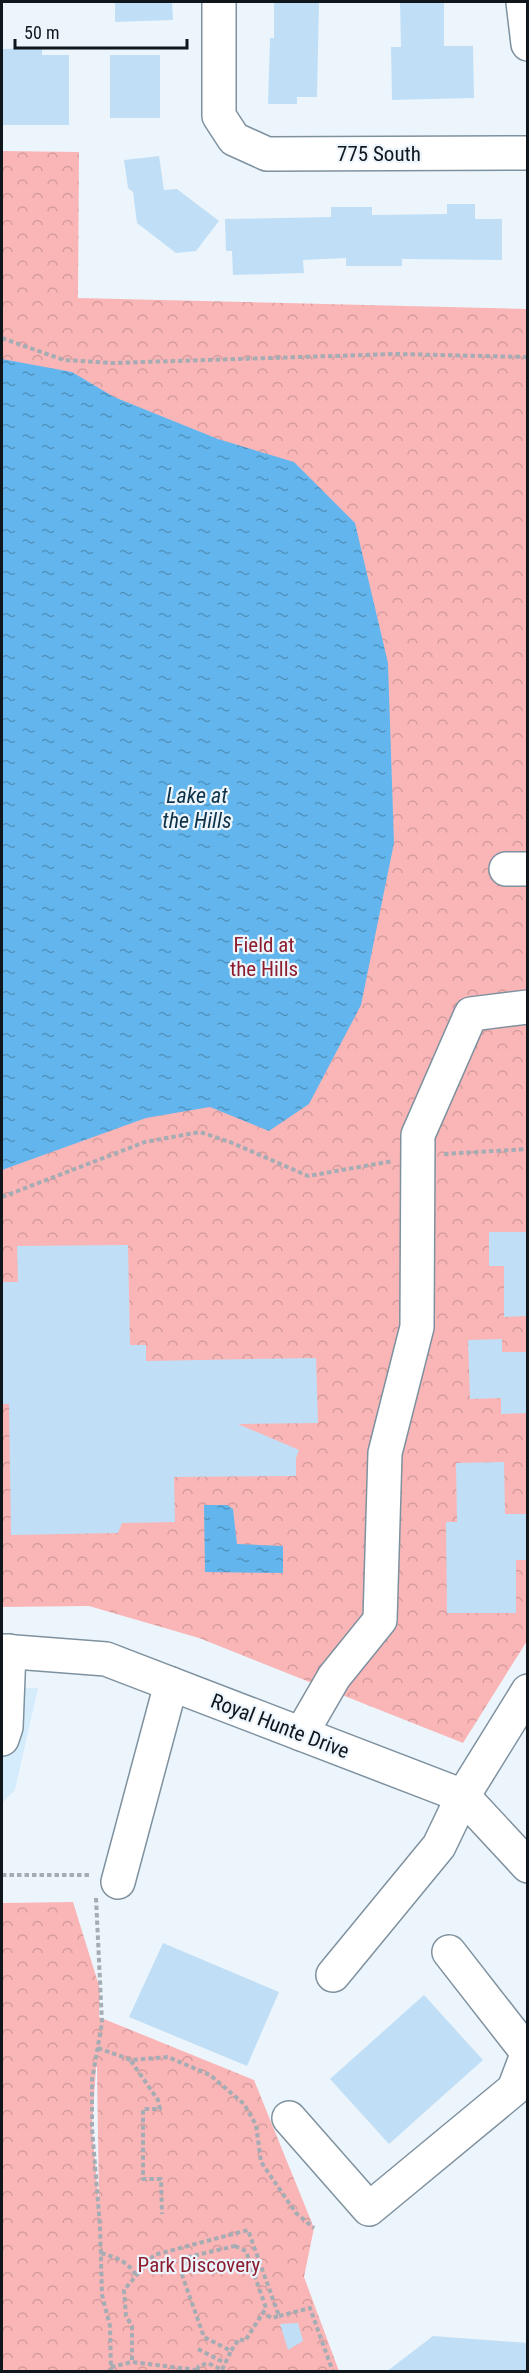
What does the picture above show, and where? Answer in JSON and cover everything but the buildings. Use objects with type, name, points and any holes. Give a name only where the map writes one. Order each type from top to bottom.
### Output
[{"type":"street","name":"775 South","points":[[219,2],[219,116],[234,139],[267,154],[528,153]]},
{"type":"street","points":[[523,2],[528,44]]},
{"type":"street","points":[[301,1734],[334,1677],[380,1620],[385,1453],[417,1327],[417,1135],[471,1014],[528,1007]]},
{"type":"street","points":[[2,1739],[6,1727],[5,1651]]},
{"type":"street","name":"Royal Hunte Drive","points":[[5,1651],[106,1659],[463,1796],[528,1866]]},
{"type":"street","points":[[103,1881],[171,1684]]},
{"type":"street","points":[[333,1975],[439,1846],[463,1796],[528,1691]]},
{"type":"street","points":[[289,2118],[369,2209],[514,2089],[527,2052],[449,1952]]},
{"type":"path","points":[[2,338],[64,360],[112,363],[395,354],[528,357]]},
{"type":"path","points":[[2,1197],[145,1142],[200,1132],[230,1142],[308,1176],[429,1155],[528,1149]]},
{"type":"path","points":[[2,1875],[103,1881],[102,2023],[92,2080],[92,2128],[102,2295],[110,2326],[111,2369],[132,2362],[196,2371],[200,2366],[208,2363],[222,2370],[239,2339],[245,2341],[266,2308],[246,2251],[235,2246],[188,2257],[181,2272],[204,2337],[231,2351]]},
{"type":"path","points":[[98,2048],[131,2060],[168,2057],[210,2075],[244,2104],[256,2125],[261,2162],[296,2213],[314,2228]]},
{"type":"path","points":[[131,2060],[158,2100],[160,2109],[143,2109],[143,2179],[161,2179],[162,2214]]},
{"type":"path","points":[[132,2362],[132,2326],[126,2316],[124,2290],[154,2256],[249,2230],[279,2316]]},
{"type":"path","points":[[100,2253],[122,2259],[130,2265],[136,2275]]},
{"type":"path","points":[[263,2313],[272,2318],[310,2308],[333,2372]]},
{"type":"path","points":[[198,2349],[225,2363]]},
{"type":"shaded area","points":[[2,1688],[38,1688],[15,1790],[2,1803]]},
{"type":"green space","name":"Field at the Hills","points":[[2,151],[79,152],[78,298],[527,309],[527,1641],[463,1743],[199,1638],[89,1606],[2,1607]]},
{"type":"green space","name":"Park Discovery","points":[[73,1902],[100,1989],[99,2017],[254,2080],[314,2228],[304,2277],[339,2371],[2,2371],[2,1903]],"holes":[[[97,2067],[99,2205],[92,2128]]]},
{"type":"water","name":"Lake at the Hills","points":[[2,359],[72,372],[114,397],[218,439],[294,462],[355,523],[388,663],[394,843],[361,1005],[309,1104],[269,1131],[210,1107],[146,1118],[2,1170]]},
{"type":"water","points":[[204,1505],[227,1505],[233,1509],[237,1544],[283,1546],[283,1573],[205,1572]]}]
